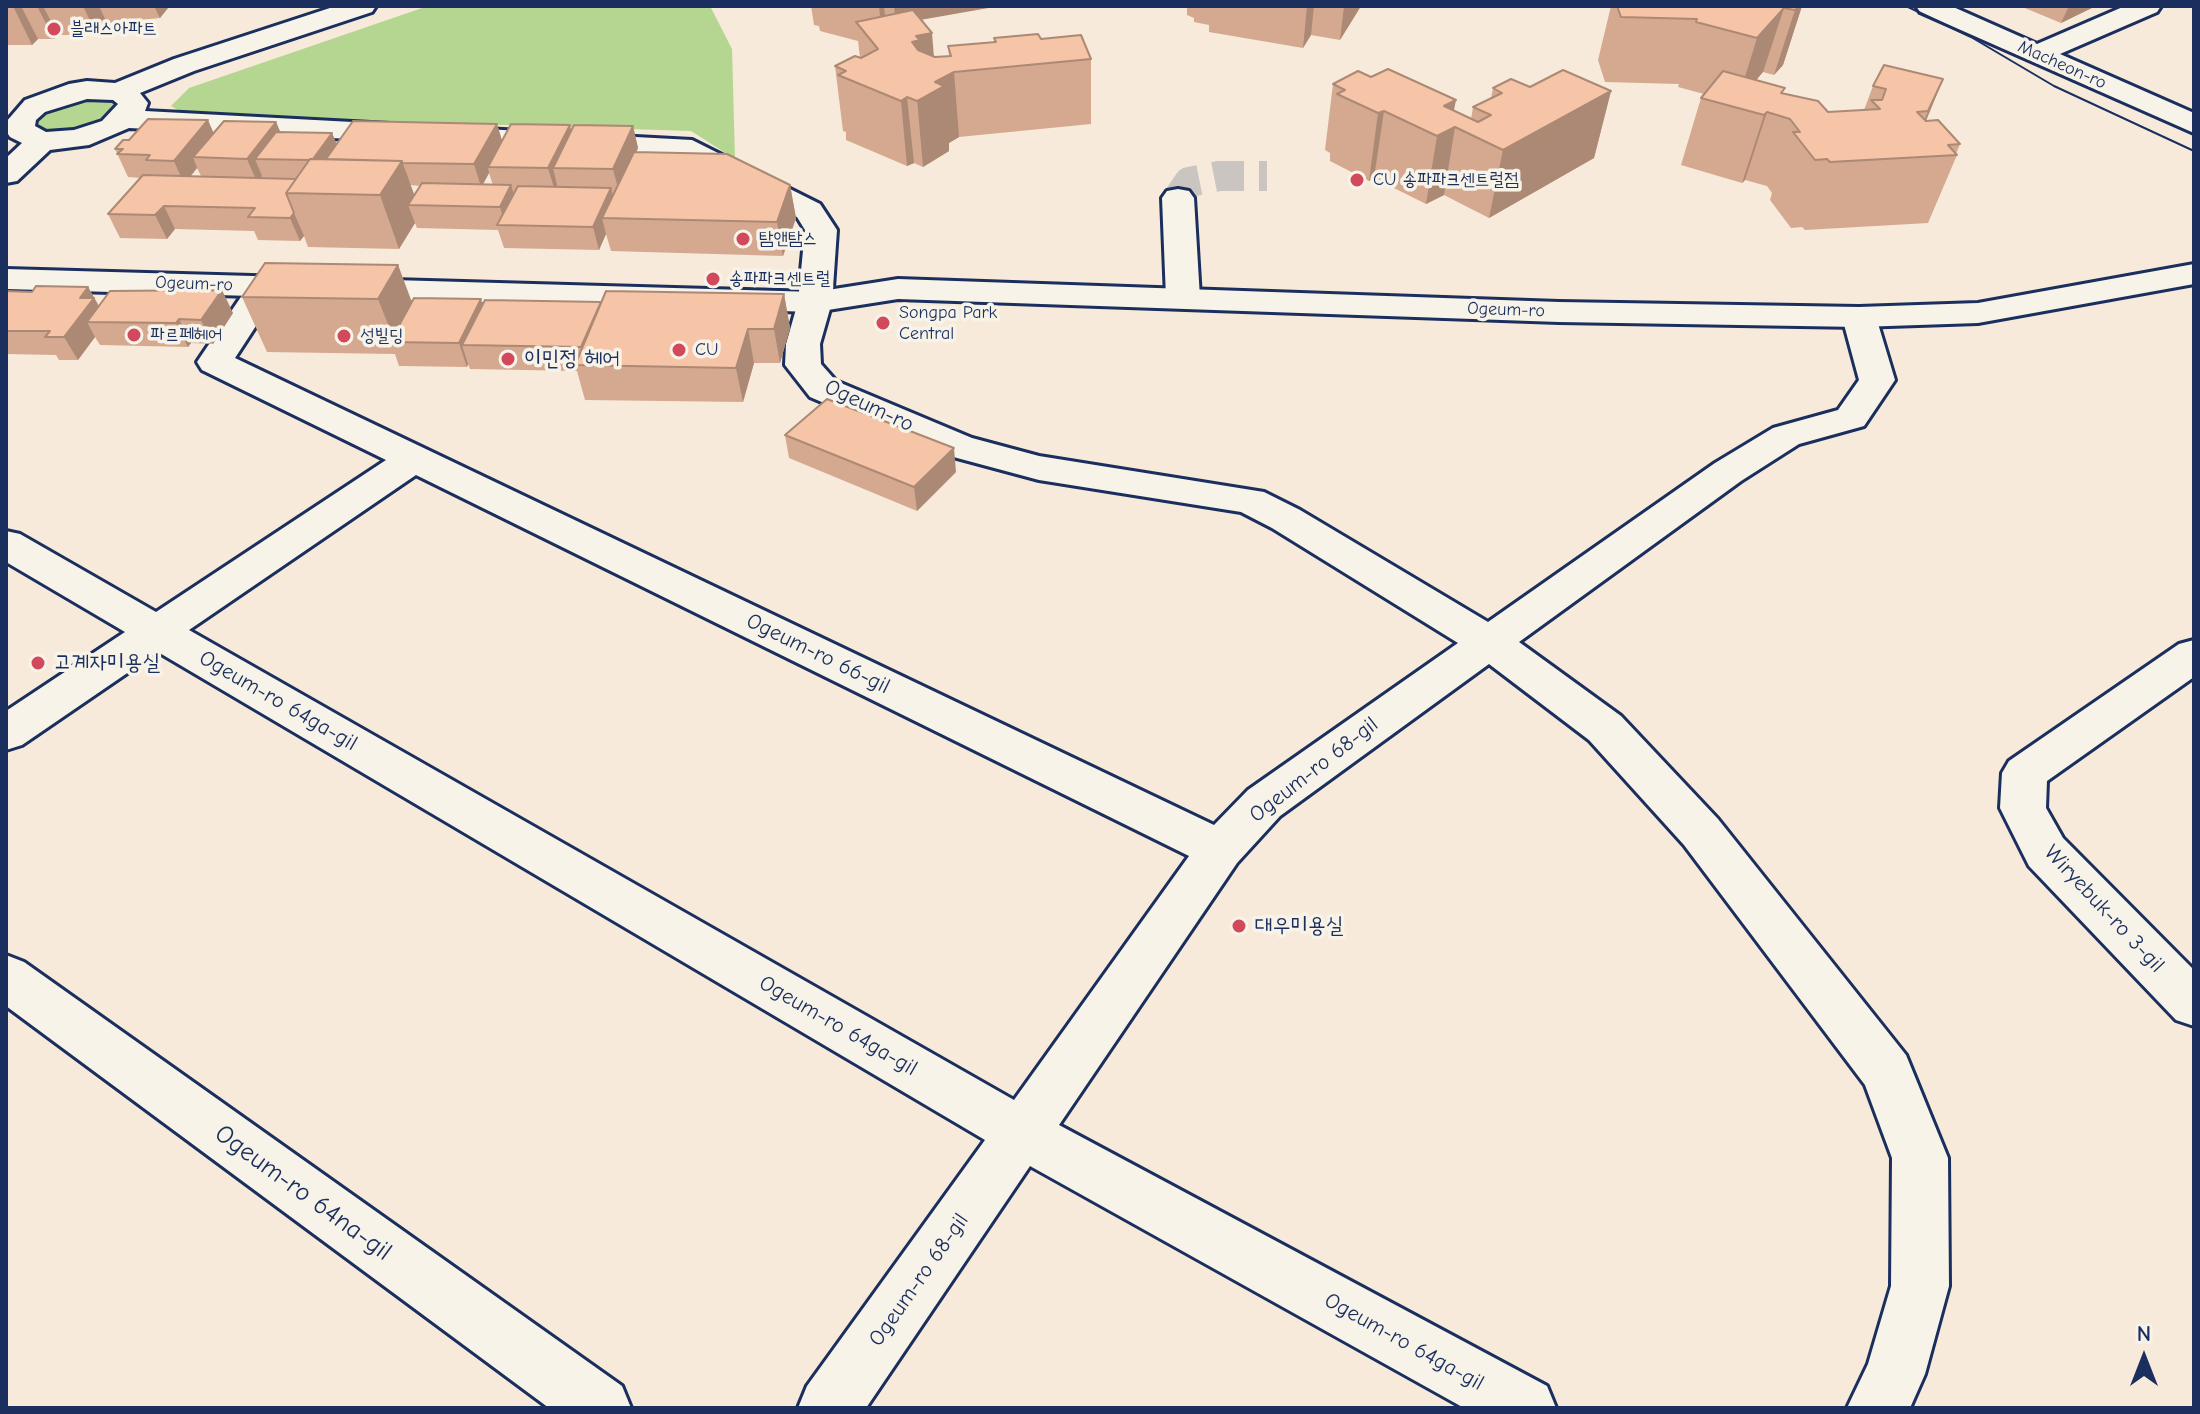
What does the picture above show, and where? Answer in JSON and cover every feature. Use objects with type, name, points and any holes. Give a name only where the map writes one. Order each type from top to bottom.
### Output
[{"type":"street","points":[[363,6],[184,65],[121,106],[96,134],[42,141],[21,131],[18,107],[87,90],[121,106],[681,146],[809,211],[821,230],[815,302]]},
{"type":"street","name":"Macheon-ro","points":[[1929,6],[2194,124]]},
{"type":"street","points":[[2037,54],[2148,6]]},
{"type":"street","points":[[6,174],[42,141]]},
{"type":"street","points":[[1178,198],[1183,298]]},
{"type":"street","name":"Ogeum-ro","points":[[6,279],[815,302],[898,289],[1559,312],[1859,317],[1978,313],[2194,274]]},
{"type":"street","name":"Ogeum-ro 66-gil","points":[[265,286],[215,362],[1220,850]]},
{"type":"street","name":"Ogeum-ro","points":[[815,302],[803,344],[803,365],[823,389],[959,447],[1039,468],[1250,501],[1286,519],[1488,641]]},
{"type":"street","name":"Ogeum-ro 68-gil","points":[[829,1408],[1220,850],[1264,803],[1728,472],[1786,436],[1851,418],[1877,380],[1859,317]]},
{"type":"street","points":[[6,733],[415,458]]},
{"type":"street","name":"Ogeum-ro 64ga-gil","points":[[6,544],[1022,1133],[1525,1408]]},
{"type":"street","points":[[1488,641],[1605,728],[1701,832],[1887,1072],[1920,1158],[1920,1286],[1895,1374],[1878,1408]]},
{"type":"street","name":"Wiryebuk-ro 3-gil","points":[[2194,655],[2025,773],[2023,808],[2046,852],[2194,1004]]},
{"type":"street","name":"Ogeum-ro 64na-gil","points":[[6,977],[600,1408]]},
{"type":"green space","points":[[428,6],[710,6],[732,49],[735,159],[691,131],[187,115],[171,106],[189,88]]},
{"type":"green space","points":[[77,95],[123,101],[103,128],[42,136],[28,119]]},
{"type":"building","points":[[1617,6],[1799,6],[1795,10],[1784,8],[1757,38],[1696,22],[1697,19],[1621,17]]},
{"type":"building","points":[[913,10],[932,33],[916,36],[920,40],[912,42],[918,50],[935,57],[951,56],[948,46],[1038,34],[1041,39],[1081,35],[1091,59],[954,72],[935,82],[944,86],[917,101],[907,97],[901,101],[838,75],[846,71],[835,66],[878,49],[856,22]]},
{"type":"building","points":[[1884,65],[1943,79],[1928,111],[1917,112],[1926,121],[1938,120],[1960,144],[1948,145],[1957,155],[1830,162],[1827,159],[1815,160],[1793,132],[1800,132],[1790,119],[1701,98],[1723,71],[1785,88],[1781,93],[1818,101],[1828,112],[1880,109],[1871,100],[1882,100],[1886,89],[1873,86]]},
{"type":"building","points":[[1388,69],[1456,100],[1444,106],[1478,122],[1491,115],[1473,107],[1502,93],[1493,88],[1511,79],[1530,87],[1563,70],[1611,91],[1503,150],[1455,127],[1437,136],[1384,111],[1378,113],[1337,94],[1345,90],[1333,84],[1358,71],[1371,77]]},
{"type":"building","points":[[148,119],[208,120],[174,161],[146,160],[150,155],[117,154],[123,149],[115,149],[123,140],[129,140]]},
{"type":"building","points":[[224,121],[276,122],[247,159],[193,157]]},
{"type":"building","points":[[353,121],[497,124],[474,164],[326,159]]},
{"type":"building","points":[[511,124],[570,125],[548,168],[488,167]]},
{"type":"building","points":[[574,125],[633,126],[613,169],[553,168]]},
{"type":"building","points":[[276,132],[332,133],[313,159],[255,159]]},
{"type":"building","points":[[634,152],[727,154],[790,185],[777,222],[602,218]]},
{"type":"building","points":[[310,159],[402,161],[380,195],[286,193]]},
{"type":"building","points":[[143,175],[296,179],[286,193],[294,213],[290,218],[248,217],[255,208],[164,206],[155,215],[108,214]]},
{"type":"building","points":[[422,183],[511,185],[500,207],[408,205]]},
{"type":"building","points":[[518,186],[611,188],[593,227],[497,225]]},
{"type":"building","points":[[265,263],[398,265],[378,299],[242,297]]},
{"type":"building","points":[[36,286],[88,287],[80,298],[94,298],[64,337],[45,337],[50,331],[6,331],[6,291],[32,292]]},
{"type":"building","points":[[222,290],[201,320],[179,319],[176,323],[87,322],[110,291]]},
{"type":"building","points":[[606,291],[784,294],[774,329],[748,329],[736,368],[575,365]]},
{"type":"building","points":[[414,298],[481,299],[459,343],[390,342]]},
{"type":"building","points":[[485,300],[601,302],[581,347],[462,345]]},
{"type":"building","points":[[827,399],[954,448],[914,487],[785,435]]},
{"type":"tunnel","points":[[1178,198],[1189,182],[1219,176],[1267,176]]},
{"type":"tram line","points":[[1906,6],[1971,37],[2054,86],[2194,151]]},
{"type":"place","name":"블래스아파트","points":[[54,29]]},
{"type":"place","name":"CU 송파파크센트럴점","points":[[1357,180]]},
{"type":"place","name":"탐앤탐스","points":[[743,239]]},
{"type":"place","name":"송파파크센트럴","points":[[713,279]]},
{"type":"place","name":"Songpa Park Central","points":[[883,323]]},
{"type":"place","name":"파르페헤어","points":[[134,335]]},
{"type":"place","name":"성빌딩","points":[[344,336]]},
{"type":"place","name":"CU","points":[[679,350]]},
{"type":"place","name":"이민정 헤어","points":[[508,359]]},
{"type":"place","name":"고계자미용실","points":[[38,663]]},
{"type":"place","name":"대우미용실","points":[[1239,926]]}]
